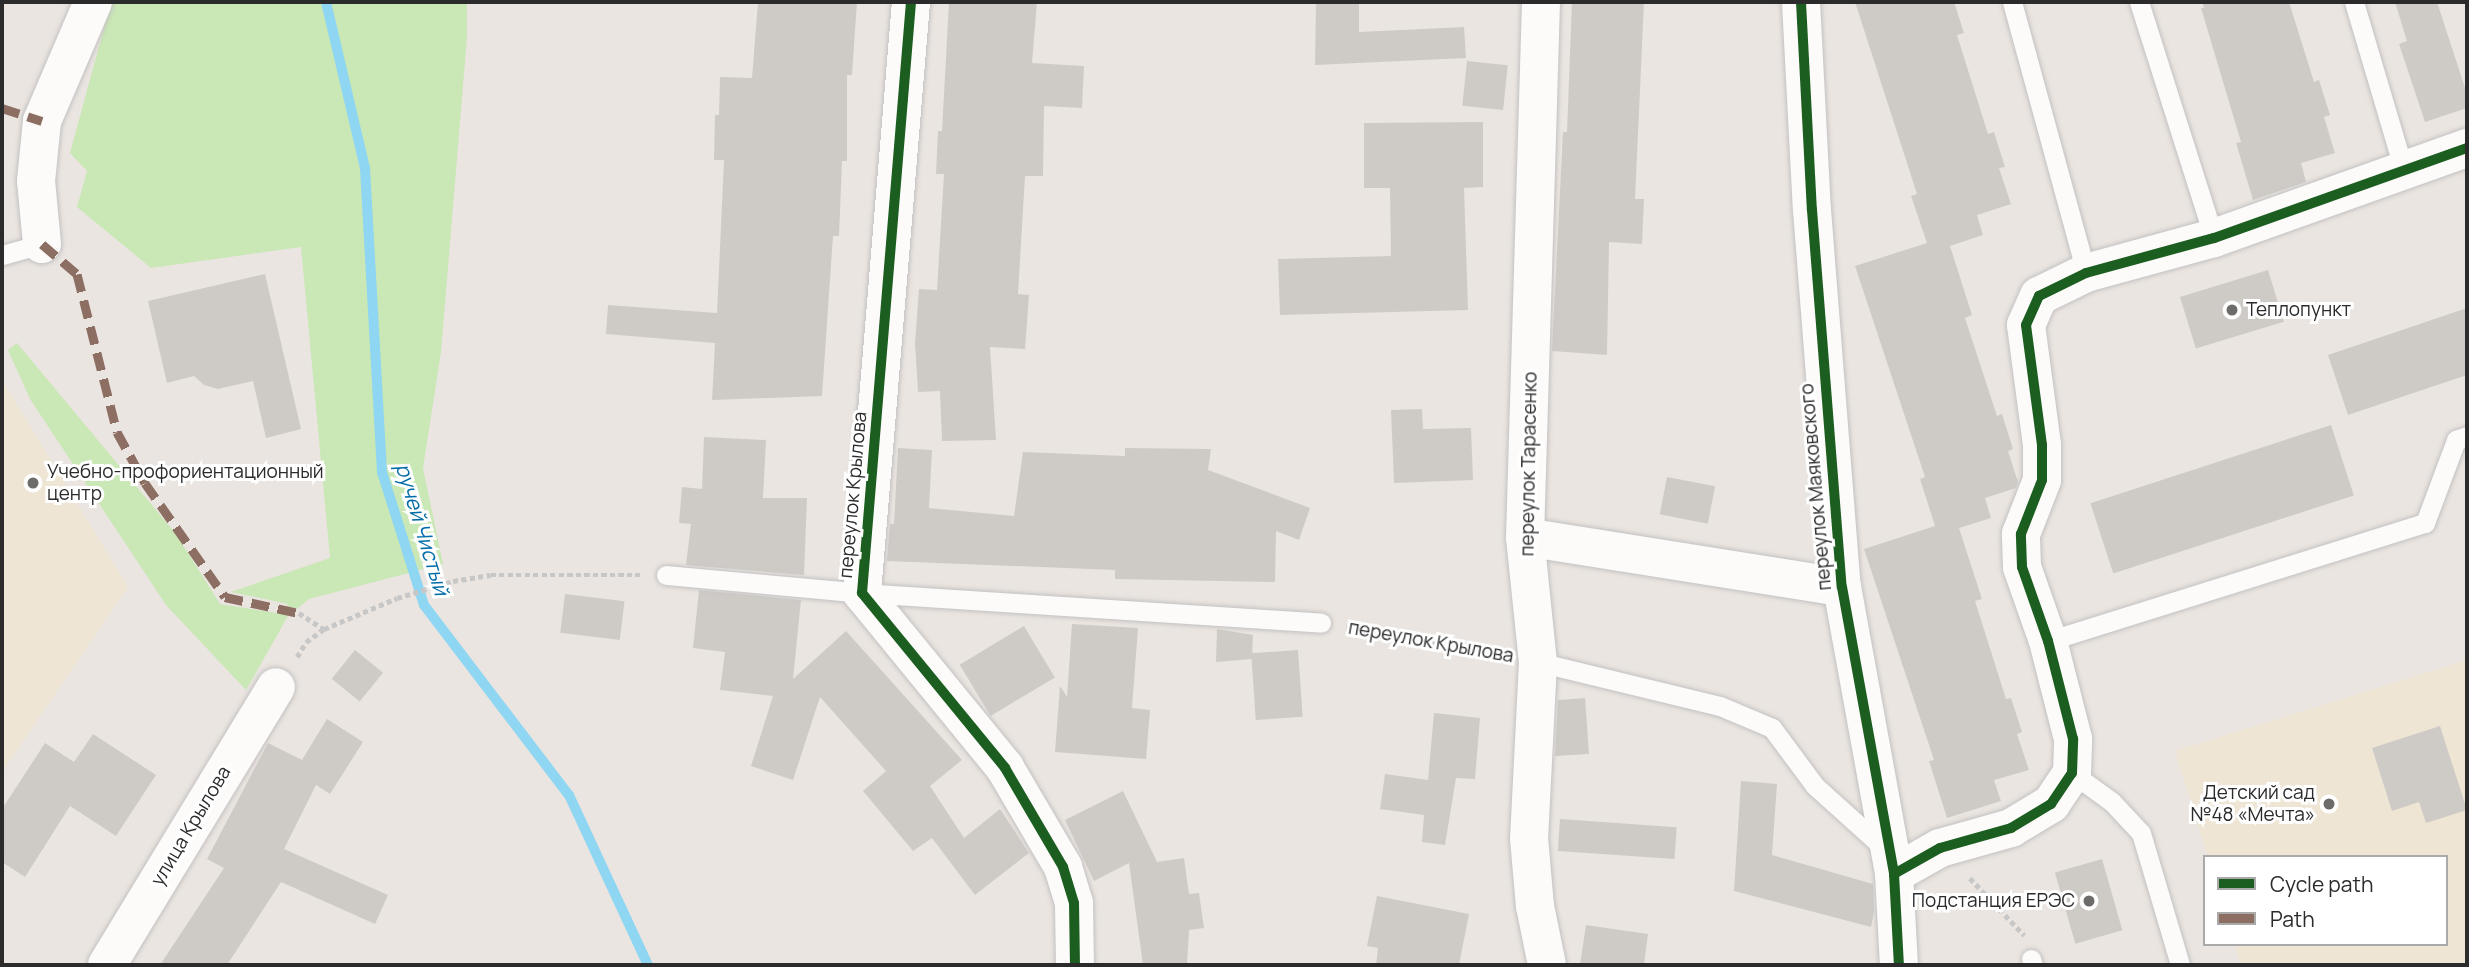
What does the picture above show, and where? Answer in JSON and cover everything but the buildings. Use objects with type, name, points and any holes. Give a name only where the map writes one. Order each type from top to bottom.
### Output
[{"type":"street","points":[[42,244],[36,181],[42,121],[93,2]]},
{"type":"street","name":"переулок Крылова","points":[[911,2],[862,593],[1005,768],[1063,867],[1074,903],[1075,965]]},
{"type":"street","name":"переулок Тарасенко","points":[[1541,2],[1525,537],[1538,662],[1529,838],[1535,906],[1547,965]]},
{"type":"street","name":"переулок Маяковского","points":[[1801,2],[1812,210],[1842,587],[1891,864],[1899,965]]},
{"type":"street","points":[[1891,864],[2011,828],[2051,804],[2072,773],[2073,739],[2048,641],[2022,567],[2021,534],[2042,480],[2042,444],[2026,325],[2039,296],[2086,273],[2214,239],[2467,148]]},
{"type":"street","points":[[1525,537],[1842,587]]},
{"type":"street","name":"улица Крылова","points":[[107,965],[276,687]]},
{"type":"lane","points":[[2012,2],[2086,273]]},
{"type":"lane","points":[[2139,2],[2214,239]]},
{"type":"lane","points":[[2354,2],[2404,171]]},
{"type":"lane","points":[[2,255],[42,244]]},
{"type":"lane","points":[[2048,641],[2425,523],[2456,440],[2467,436]]},
{"type":"lane","name":"переулок Крылова","points":[[666,575],[862,593],[1321,623]]},
{"type":"lane","points":[[1538,662],[1720,706],[1772,729],[1815,786],[1891,864]]},
{"type":"lane","points":[[2072,773],[2112,802],[2141,833],[2180,965]]},
{"type":"path","points":[[276,687],[306,642],[324,629],[397,598],[453,581],[491,575],[666,575]]},
{"type":"path","points":[[299,612],[324,629]]},
{"type":"path","points":[[1940,848],[2022,930],[2032,962]]},
{"type":"shaded area","name":"Учебно-профориентационный центр","points":[[2,380],[128,587],[2,772]]},
{"type":"shaded area","name":"Детский сад №48 «Мечта»","points":[[2467,660],[2467,965],[2241,965],[2236,946],[2448,946],[2448,855],[2207,855],[2175,751]]},
{"type":"green space","points":[[111,2],[467,2],[467,37],[441,352],[423,468],[443,564],[309,599],[288,616],[246,690],[166,605],[30,399],[8,350],[17,343],[176,534],[220,604],[283,614],[288,604],[231,592],[330,558],[301,247],[151,268],[77,207],[87,171],[70,153]]},
{"type":"waterway","name":"ручей Чистый","points":[[326,2],[365,168],[382,472],[424,605],[569,795],[648,965]]},
{"type":"marked path","points":[[2,108],[42,121]]},
{"type":"marked path","points":[[42,244],[77,274],[117,432],[145,483],[225,597],[299,613]]},
{"type":"cycle path","points":[[911,2],[862,593],[1005,768],[1063,867],[1074,903],[1075,965]]},
{"type":"cycle path","points":[[1801,2],[1812,210],[1842,587],[1894,874],[1899,965]]},
{"type":"cycle path","points":[[1894,874],[1940,848],[2011,828],[2051,804],[2072,773],[2073,739],[2048,641],[2022,567],[2021,534],[2042,480],[2042,445],[2026,325],[2039,296],[2086,273],[2214,238],[2467,148]]},
{"type":"place","name":"Теплопункт","points":[[2232,310]]},
{"type":"place","name":"Учебно-профориентационный центр","points":[[33,483]]},
{"type":"place","name":"Детский сад №48 «Мечта»","points":[[2329,804]]},
{"type":"place","name":"Подстанция ЕРЭС","points":[[2089,901]]}]
